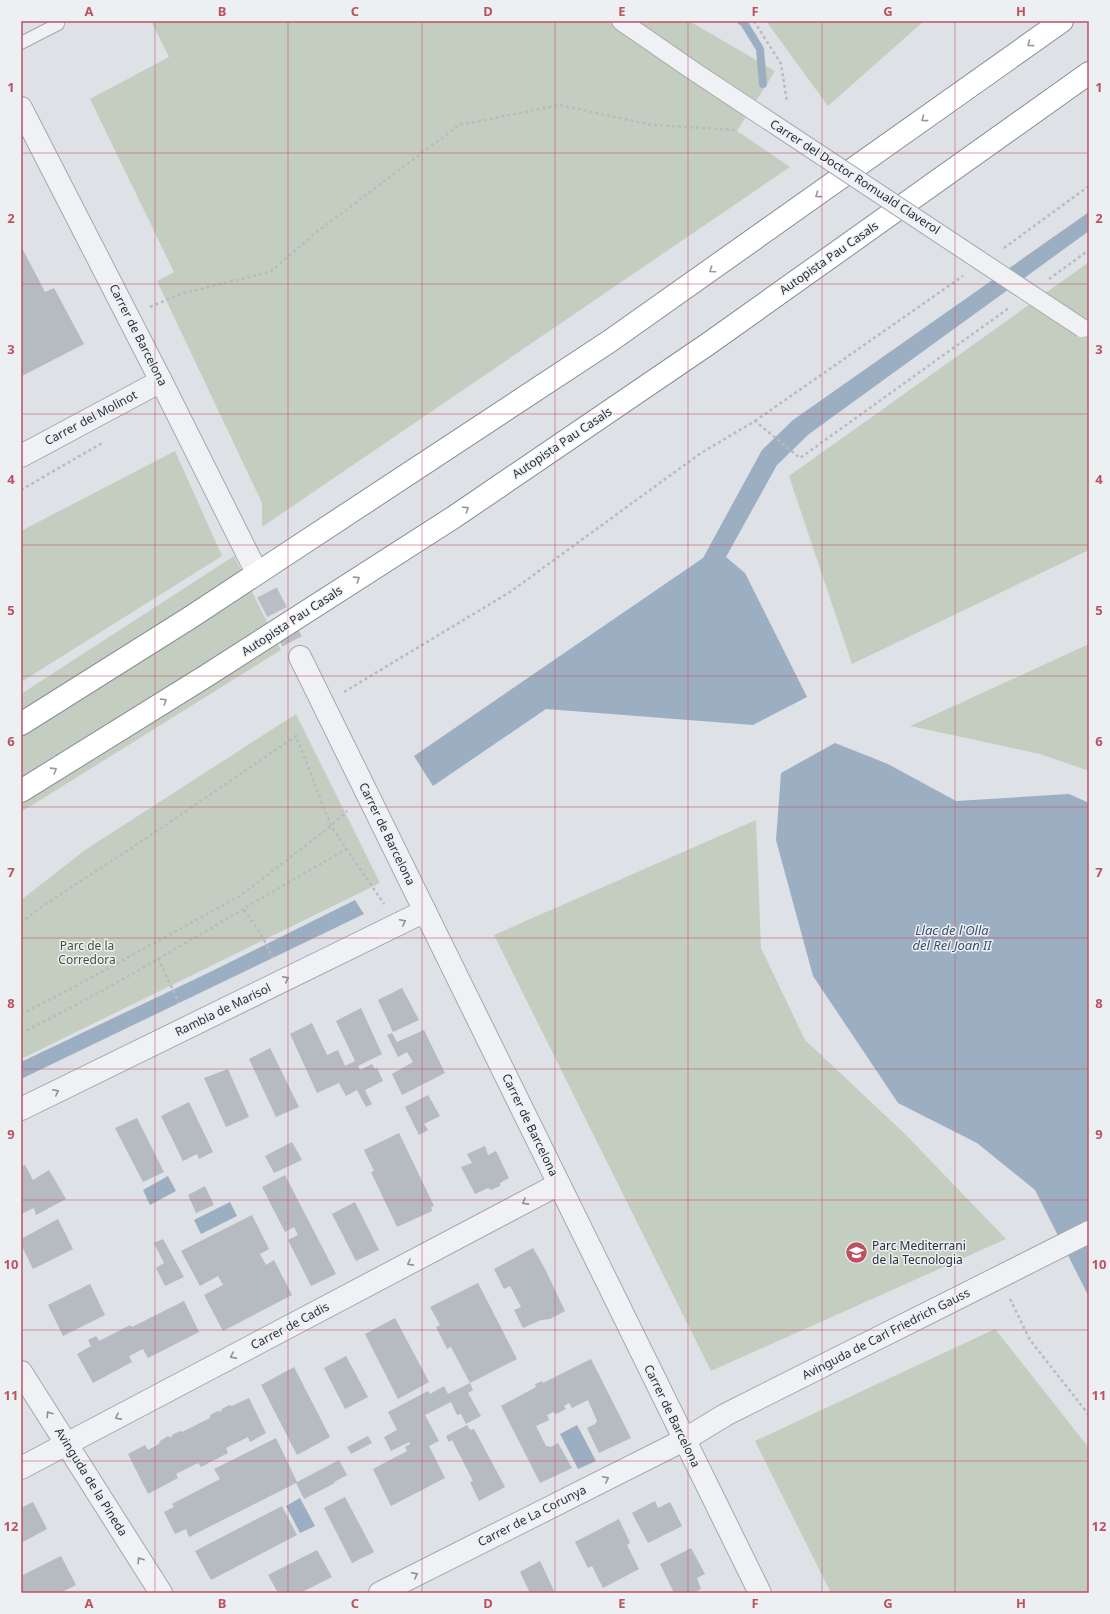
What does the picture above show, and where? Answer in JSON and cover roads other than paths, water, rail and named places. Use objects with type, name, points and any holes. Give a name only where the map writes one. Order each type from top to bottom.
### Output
[{"type":"highway","points":[[21,724],[198,613],[610,341],[1062,21]]},
{"type":"highway","name":"Autopista Pau Casals","points":[[21,791],[454,517],[708,344],[1089,73]]},
{"type":"street","name":"Carrer del Doctor Romuald Claverol","points":[[621,21],[692,70],[1085,330]]},
{"type":"street","name":"Carrer de Barcelona","points":[[21,108],[161,381],[252,563]]},
{"type":"street","name":"Carrer del Molinot","points":[[21,456],[161,381]]},
{"type":"street","name":"Carrer de Barcelona","points":[[300,657],[760,1593]]},
{"type":"street","name":"Rambla de Marisol","points":[[21,1109],[425,911]]},
{"type":"street","name":"Carrer de Cadis","points":[[21,1468],[559,1184]]},
{"type":"street","name":"Avinguda de Carl Friedrich Gauss","points":[[684,1440],[725,1415],[1089,1232]]},
{"type":"street","name":"Avinguda de la Pineda","points":[[21,1372],[161,1593]]},
{"type":"street","name":"Carrer de La Corunya","points":[[380,1593],[684,1440]]},
{"type":"lane","points":[[21,43],[58,24]]},
{"type":"water","points":[[1089,212],[1089,231],[809,434],[777,465],[726,557],[745,573],[807,697],[753,725],[546,709],[433,786],[414,756],[703,558],[762,450],[793,420]]},
{"type":"water","name":"Llac de l'Olla del Rei Joan II","points":[[835,743],[888,764],[956,801],[1069,794],[1089,803],[1089,1297],[1035,1190],[977,1143],[898,1103],[813,976],[776,840],[781,773]]},
{"type":"water","points":[[355,900],[364,914],[21,1079],[21,1062],[208,973]]},
{"type":"water","points":[[168,1176],[176,1191],[150,1205],[143,1190]]},
{"type":"water","points":[[230,1202],[237,1216],[201,1234],[194,1220]]},
{"type":"water","points":[[577,1425],[596,1461],[578,1469],[560,1434]]},
{"type":"water","points":[[300,1498],[315,1526],[300,1533],[286,1506]]},
{"type":"waterway","points":[[741,21],[744,23],[760,49],[763,84]]},
{"type":"tunnel","points":[[252,563],[300,657]]},
{"type":"place","name":"Parc Mediterrani de la Tecnologia","points":[[856,1253]]},
{"type":"park label","name":"Parc de la Corredora","points":[[87,953]]}]
